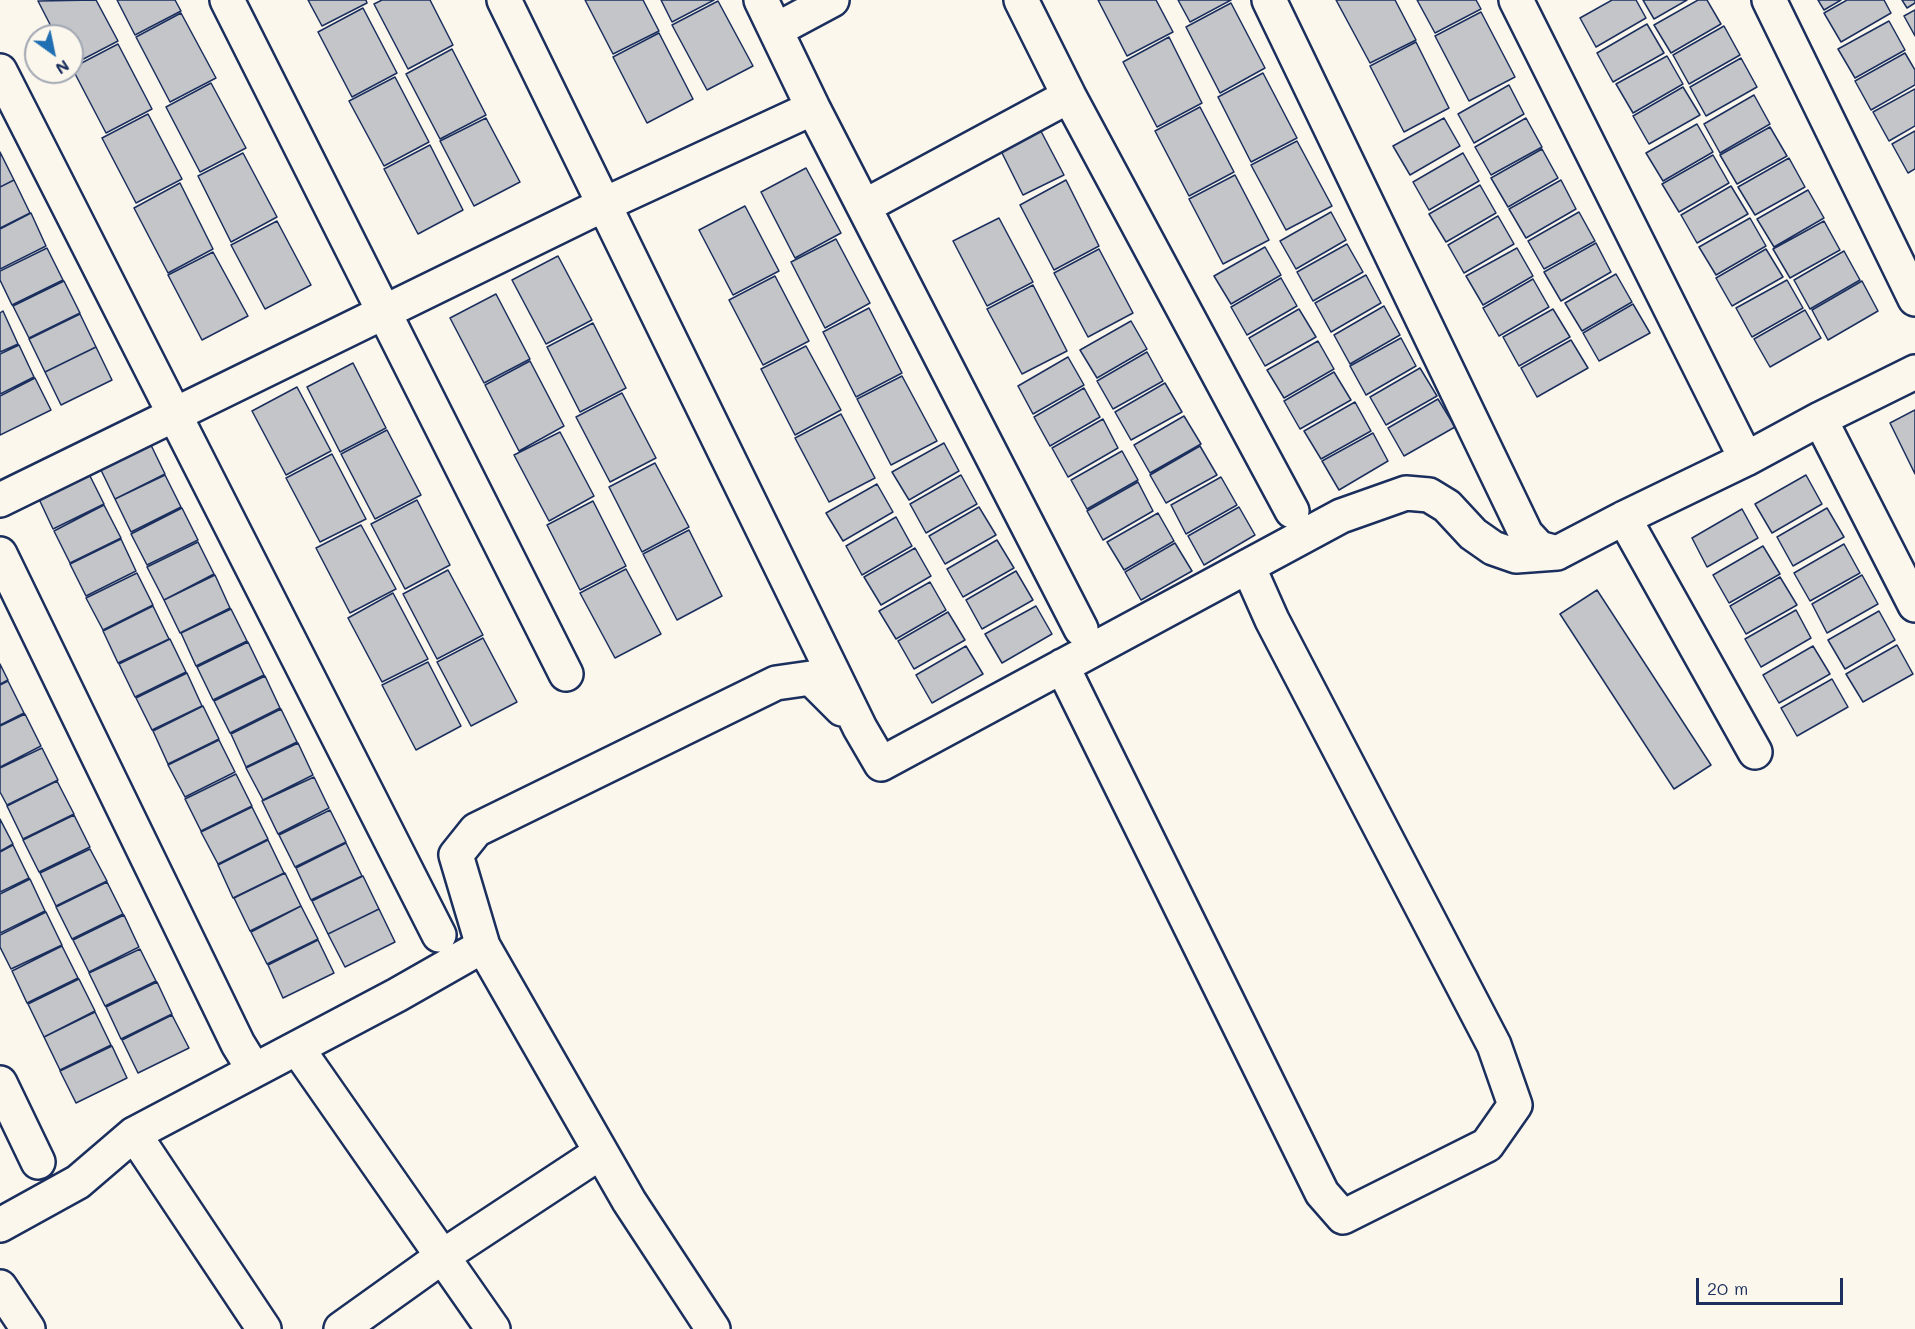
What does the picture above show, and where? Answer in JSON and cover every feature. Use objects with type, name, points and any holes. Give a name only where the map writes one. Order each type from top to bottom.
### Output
[{"type":"street","points":[[227,0],[566,674]]},
{"type":"street","points":[[504,0],[860,728],[881,764],[1341,516],[1406,493],[1429,495],[1447,506],[1473,534],[1493,548],[1516,556],[1557,553],[1915,372]]},
{"type":"street","points":[[761,0],[813,108],[1081,629]]},
{"type":"street","points":[[776,30],[832,0]]},
{"type":"street","points":[[1021,0],[1069,96],[1292,511]]},
{"type":"street","points":[[1269,0],[1526,534],[1539,548],[1557,553]]},
{"type":"street","points":[[1516,0],[1746,459]]},
{"type":"street","points":[[1769,0],[1915,299]]},
{"type":"street","points":[[0,70],[439,935]]},
{"type":"street","points":[[865,206],[1069,96]]},
{"type":"street","points":[[0,500],[603,205],[813,108]]},
{"type":"street","points":[[1820,419],[1915,605]]},
{"type":"street","points":[[1624,518],[1755,752]]},
{"type":"street","points":[[0,554],[233,1033],[254,1070]]},
{"type":"street","points":[[1062,666],[1322,1193],[1343,1217],[1487,1145],[1515,1105],[1494,1045],[1272,620],[1248,566]]},
{"type":"street","points":[[713,1329],[630,1202],[483,946],[456,855],[476,830],[776,683],[811,678],[860,728]]},
{"type":"street","points":[[0,1225],[78,1182],[134,1134],[397,995],[483,946]]},
{"type":"street","points":[[297,1048],[493,1329]]},
{"type":"street","points":[[0,1083],[38,1162]]},
{"type":"street","points":[[134,1134],[264,1329]]},
{"type":"street","points":[[341,1329],[443,1256],[601,1152]]},
{"type":"street","points":[[0,1287],[28,1329]]},
{"type":"building","points":[[96,0],[118,41],[84,59],[84,24],[50,24],[38,1]]},
{"type":"building","points":[[117,0],[175,0],[181,11],[135,35]]},
{"type":"building","points":[[308,0],[366,0],[367,3],[322,26]]},
{"type":"building","points":[[382,0],[430,0],[453,45],[408,69],[374,4]]},
{"type":"building","points":[[585,0],[643,0],[659,31],[613,54]]},
{"type":"building","points":[[661,0],[714,0],[672,22]]},
{"type":"building","points":[[1098,0],[1156,0],[1173,32],[1127,56]]},
{"type":"building","points":[[1178,0],[1231,0],[1190,22]]},
{"type":"building","points":[[1336,0],[1395,0],[1416,40],[1370,63]]},
{"type":"building","points":[[1417,0],[1476,0],[1481,9],[1435,33]]},
{"type":"building","points":[[1612,0],[1636,0],[1646,18],[1596,47],[1580,18]]},
{"type":"building","points":[[1643,0],[1687,0],[1654,19]]},
{"type":"building","points":[[1698,0],[1707,0],[1721,24],[1671,53],[1654,25]]},
{"type":"building","points":[[1818,0],[1841,0],[1824,10]]},
{"type":"building","points":[[1847,0],[1884,0],[1891,13],[1841,42],[1824,13]]},
{"type":"building","points":[[1902,0],[1915,0],[1915,3],[1907,8]]},
{"type":"building","points":[[718,1],[753,66],[707,90],[672,25]]},
{"type":"building","points":[[1231,3],[1265,68],[1220,93],[1186,27]]},
{"type":"building","points":[[363,8],[397,73],[352,97],[318,32]]},
{"type":"building","points":[[1915,10],[1915,36],[1904,16]]},
{"type":"building","points":[[1481,12],[1515,77],[1469,101],[1435,36]]},
{"type":"building","points":[[181,13],[216,78],[170,102],[136,37]]},
{"type":"building","points":[[1889,21],[1905,50],[1855,78],[1838,49]]},
{"type":"building","points":[[1647,24],[1664,53],[1613,82],[1597,53]]},
{"type":"building","points":[[1724,26],[1740,55],[1689,84],[1673,55]]},
{"type":"building","points":[[659,33],[693,99],[647,123],[613,57]]},
{"type":"building","points":[[1169,37],[1202,103],[1157,127],[1123,62]]},
{"type":"building","points":[[1416,42],[1449,108],[1404,132],[1370,66]]},
{"type":"building","points":[[118,44],[152,109],[106,133],[80,84],[84,84],[84,62]]},
{"type":"building","points":[[452,49],[486,115],[440,139],[406,74]]},
{"type":"building","points":[[1905,53],[1915,70],[1915,85],[1871,110],[1855,81]]},
{"type":"building","points":[[1667,56],[1683,84],[1633,113],[1616,84]]},
{"type":"building","points":[[1741,58],[1757,87],[1706,116],[1690,87]]},
{"type":"building","points":[[1263,73],[1297,138],[1251,162],[1218,97]]},
{"type":"building","points":[[395,77],[429,142],[384,166],[349,101]]},
{"type":"building","points":[[211,83],[246,148],[200,172],[166,107]]},
{"type":"building","points":[[1509,85],[1524,114],[1474,143],[1458,114]]},
{"type":"building","points":[[1683,87],[1700,115],[1649,144],[1633,116]]},
{"type":"building","points":[[1915,89],[1915,126],[1889,141],[1873,112]]},
{"type":"building","points":[[1754,95],[1770,124],[1720,153],[1704,124]]},
{"type":"building","points":[[1200,107],[1234,172],[1189,196],[1155,131]]},
{"type":"building","points":[[148,114],[182,179],[136,203],[102,138]]},
{"type":"building","points":[[486,118],[520,182],[474,206],[440,141]]},
{"type":"building","points":[[1034,118],[1064,175],[1023,195],[995,139]]},
{"type":"building","points":[[1444,118],[1460,146],[1410,175],[1393,146]]},
{"type":"building","points":[[1526,118],[1542,147],[1491,175],[1475,147]]},
{"type":"building","points":[[1697,124],[1713,152],[1663,181],[1646,153]]},
{"type":"building","points":[[1770,127],[1787,156],[1737,184],[1720,155]]},
{"type":"building","points":[[1915,131],[1915,169],[1908,173],[1892,144]]},
{"type":"building","points":[[1297,141],[1332,206],[1286,230],[1251,165]]},
{"type":"building","points":[[430,145],[463,210],[418,234],[384,169]]},
{"type":"building","points":[[1542,149],[1558,178],[1508,207],[1491,178]]},
{"type":"building","points":[[0,152],[14,180],[0,187]]},
{"type":"building","points":[[243,153],[277,217],[231,242],[198,176]]},
{"type":"building","points":[[1463,153],[1479,181],[1429,210],[1413,182]]},
{"type":"building","points":[[1713,155],[1729,183],[1679,212],[1662,184]]},
{"type":"building","points":[[1789,158],[1805,187],[1755,215],[1738,187]]},
{"type":"building","points":[[806,168],[841,233],[795,258],[761,192]]},
{"type":"building","points":[[1235,175],[1269,240],[1223,264],[1189,199]]},
{"type":"building","points":[[14,180],[30,213],[0,228],[0,187]]},
{"type":"building","points":[[1066,180],[1099,246],[1054,270],[1020,205]]},
{"type":"building","points":[[1561,180],[1576,209],[1526,238],[1509,209]]},
{"type":"building","points":[[180,183],[213,249],[168,273],[134,208]]},
{"type":"building","points":[[1480,185],[1496,213],[1446,242],[1429,214]]},
{"type":"building","points":[[1731,186],[1748,214],[1697,243],[1681,215]]},
{"type":"building","points":[[1808,190],[1824,218],[1774,247],[1757,219]]},
{"type":"building","points":[[745,206],[779,271],[733,295],[699,230]]},
{"type":"building","points":[[1331,212],[1346,240],[1296,269],[1280,241]]},
{"type":"building","points":[[1579,212],[1595,241],[1544,269],[1528,241]]},
{"type":"building","points":[[31,213],[46,246],[0,269],[0,229]]},
{"type":"building","points":[[1498,216],[1514,244],[1464,273],[1448,245]]},
{"type":"building","points":[[999,218],[1033,282],[987,306],[953,241]]},
{"type":"building","points":[[1750,218],[1766,246],[1716,275],[1699,247]]},
{"type":"building","points":[[277,221],[311,285],[265,309],[231,245]]},
{"type":"building","points":[[1824,221],[1840,250],[1790,278],[1773,249]]},
{"type":"building","points":[[836,239],[870,303],[825,328],[791,262]]},
{"type":"building","points":[[1596,243],[1611,272],[1561,301],[1544,272]]},
{"type":"building","points":[[1347,244],[1363,272],[1313,301],[1297,272]]},
{"type":"building","points":[[1265,247],[1281,275],[1231,304],[1214,276]]},
{"type":"building","points":[[47,248],[63,280],[12,305],[0,280],[0,271]]},
{"type":"building","points":[[1517,248],[1533,276],[1483,305],[1466,276]]},
{"type":"building","points":[[1099,249],[1133,313],[1088,337],[1054,273]]},
{"type":"building","points":[[1766,249],[1783,277],[1732,306],[1716,278]]},
{"type":"building","points":[[1844,251],[1860,280],[1810,309],[1794,280]]},
{"type":"building","points":[[213,252],[248,316],[202,340],[168,275]]},
{"type":"building","points":[[558,256],[592,320],[546,344],[512,280]]},
{"type":"building","points":[[1616,274],[1632,302],[1582,331],[1565,303]]},
{"type":"building","points":[[1366,275],[1381,303],[1331,332],[1315,303]]},
{"type":"building","points":[[775,276],[809,341],[763,365],[729,300]]},
{"type":"building","points":[[1281,278],[1297,306],[1247,335],[1231,307]]},
{"type":"building","points":[[1533,279],[1549,307],[1499,336],[1483,308]]},
{"type":"building","points":[[1787,280],[1803,308],[1752,337],[1736,308]]},
{"type":"building","points":[[64,281],[80,313],[29,338],[13,306]]},
{"type":"building","points":[[1862,281],[1878,311],[1828,340],[1812,310]]},
{"type":"building","points":[[1033,285],[1067,351],[1022,374],[987,309]]},
{"type":"building","points":[[496,294],[530,359],[484,383],[450,318]]},
{"type":"building","points":[[1633,304],[1650,333],[1599,361],[1583,333]]},
{"type":"building","points":[[1384,306],[1400,335],[1350,364],[1334,335]]},
{"type":"building","points":[[869,308],[902,373],[856,397],[823,332]]},
{"type":"building","points":[[1299,309],[1316,337],[1265,366],[1249,338]]},
{"type":"building","points":[[1553,309],[1570,337],[1519,366],[1503,337]]},
{"type":"building","points":[[1805,310],[1821,338],[1770,367],[1754,339]]},
{"type":"building","points":[[3,311],[18,344],[0,352],[0,313]]},
{"type":"building","points":[[80,314],[96,347],[45,372],[29,339]]},
{"type":"building","points":[[1131,321],[1147,349],[1097,378],[1080,350]]},
{"type":"building","points":[[593,323],[626,388],[580,412],[547,347]]},
{"type":"building","points":[[1401,338],[1416,366],[1366,395],[1350,366]]},
{"type":"building","points":[[1571,340],[1588,368],[1537,397],[1521,368]]},
{"type":"building","points":[[1318,341],[1334,369],[1284,398],[1267,370]]},
{"type":"building","points":[[19,345],[34,377],[0,394],[0,354]]},
{"type":"building","points":[[806,346],[841,410],[795,435],[761,369]]},
{"type":"building","points":[[96,347],[112,380],[61,405],[45,372]]},
{"type":"building","points":[[1147,352],[1163,381],[1113,409],[1097,381]]},
{"type":"building","points":[[1068,357],[1084,385],[1033,414],[1018,386]]},
{"type":"building","points":[[530,361],[564,426],[519,451],[485,385]]},
{"type":"building","points":[[353,363],[386,428],[340,452],[307,387]]},
{"type":"building","points":[[1420,368],[1437,396],[1386,425],[1370,397]]},
{"type":"building","points":[[1334,372],[1351,400],[1300,429],[1284,401]]},
{"type":"building","points":[[902,376],[937,441],[891,465],[857,399]]},
{"type":"building","points":[[35,378],[51,410],[0,435],[0,396]]},
{"type":"building","points":[[1165,383],[1182,412],[1131,440],[1115,412]]},
{"type":"building","points":[[297,387],[331,451],[286,475],[252,411]]},
{"type":"building","points":[[1084,388],[1100,417],[1050,446],[1034,417]]},
{"type":"building","points":[[622,393],[656,458],[610,482],[576,417]]},
{"type":"building","points":[[1438,399],[1455,427],[1404,456],[1388,428]]},
{"type":"building","points":[[1355,402],[1371,431],[1321,459],[1304,431]]},
{"type":"building","points":[[1915,410],[1915,474],[1890,423]]},
{"type":"building","points":[[841,414],[875,478],[829,502],[795,438]]},
{"type":"building","points":[[1184,416],[1201,444],[1150,473],[1134,445]]},
{"type":"building","points":[[1103,419],[1118,448],[1068,477],[1052,448]]},
{"type":"building","points":[[387,430],[421,495],[375,519],[341,454]]},
{"type":"building","points":[[560,432],[594,496],[549,521],[514,455]]},
{"type":"building","points":[[1373,433],[1388,461],[1339,490],[1322,461]]},
{"type":"building","points":[[149,441],[165,474],[115,499],[99,466]]},
{"type":"building","points":[[944,443],[959,471],[909,500],[892,472]]},
{"type":"building","points":[[1200,446],[1217,475],[1166,503],[1150,475]]},
{"type":"building","points":[[1122,451],[1138,480],[1087,509],[1071,480]]},
{"type":"building","points":[[332,454],[366,519],[320,542],[286,478]]},
{"type":"building","points":[[655,463],[689,527],[642,552],[609,487]]},
{"type":"building","points":[[88,472],[104,504],[53,529],[38,497]]},
{"type":"building","points":[[165,475],[181,507],[131,532],[115,499]]},
{"type":"building","points":[[961,475],[977,504],[926,533],[910,504]]},
{"type":"building","points":[[1806,475],[1822,504],[1772,533],[1755,504]]},
{"type":"building","points":[[1221,477],[1237,505],[1186,534],[1171,505]]},
{"type":"building","points":[[1138,482],[1153,511],[1103,540],[1087,511]]},
{"type":"building","points":[[877,484],[893,512],[843,541],[826,513]]},
{"type":"building","points":[[417,500],[450,565],[405,589],[371,524]]},
{"type":"building","points":[[593,501],[626,566],[580,590],[547,525]]},
{"type":"building","points":[[104,505],[121,538],[70,563],[54,531]]},
{"type":"building","points":[[979,507],[996,535],[945,564],[929,536]]},
{"type":"building","points":[[1239,507],[1255,535],[1204,565],[1188,536]]},
{"type":"building","points":[[182,508],[198,540],[147,565],[131,534]]},
{"type":"building","points":[[1827,508],[1844,537],[1793,566],[1777,537]]},
{"type":"building","points":[[1742,509],[1758,538],[1707,567],[1692,538]]},
{"type":"building","points":[[1158,513],[1174,541],[1124,570],[1107,542]]},
{"type":"building","points":[[896,517],[912,546],[862,575],[846,546]]},
{"type":"building","points":[[361,525],[396,589],[350,613],[316,548]]},
{"type":"building","points":[[689,530],[722,596],[677,620],[643,554]]},
{"type":"building","points":[[121,539],[136,571],[86,596],[70,564]]},
{"type":"building","points":[[997,540],[1014,568],[963,597],[947,569]]},
{"type":"building","points":[[198,542],[214,574],[164,600],[147,567]]},
{"type":"building","points":[[1175,543],[1192,571],[1141,600],[1125,572]]},
{"type":"building","points":[[1844,544],[1860,573],[1810,601],[1794,573]]},
{"type":"building","points":[[1763,546],[1780,574],[1729,603],[1713,575]]},
{"type":"building","points":[[915,548],[931,576],[881,605],[864,577]]},
{"type":"building","points":[[626,569],[661,634],[615,658],[580,593]]},
{"type":"building","points":[[448,570],[483,635],[437,659],[403,594]]},
{"type":"building","points":[[1016,571],[1033,600],[982,629],[966,600]]},
{"type":"building","points":[[137,573],[153,605],[103,630],[86,598]]},
{"type":"building","points":[[215,575],[230,608],[180,633],[164,600]]},
{"type":"building","points":[[1862,575],[1878,604],[1827,633],[1812,604]]},
{"type":"building","points":[[1780,577],[1797,605],[1746,634],[1730,606]]},
{"type":"building","points":[[930,582],[946,610],[896,639],[879,611]]},
{"type":"building","points":[[1597,590],[1711,765],[1674,789],[1560,614]]},
{"type":"building","points":[[393,593],[428,659],[382,682],[348,618]]},
{"type":"building","points":[[153,606],[169,639],[118,663],[103,631]]},
{"type":"building","points":[[1036,606],[1052,634],[1002,663],[985,634]]},
{"type":"building","points":[[231,609],[247,641],[196,666],[181,633]]},
{"type":"building","points":[[1796,610],[1811,638],[1761,667],[1745,639]]},
{"type":"building","points":[[1879,611],[1895,640],[1845,669],[1828,640]]},
{"type":"building","points":[[948,612],[965,640],[914,669],[898,641]]},
{"type":"building","points":[[483,638],[517,702],[471,726],[437,662]]},
{"type":"building","points":[[170,639],[186,672],[135,697],[119,664]]},
{"type":"building","points":[[248,642],[264,675],[213,700],[197,667]]},
{"type":"building","points":[[1897,645],[1913,674],[1863,702],[1846,674]]},
{"type":"building","points":[[966,646],[983,674],[932,703],[916,675]]},
{"type":"building","points":[[1813,646],[1830,674],[1779,703],[1763,675]]},
{"type":"building","points":[[428,662],[461,726],[416,750],[382,685]]},
{"type":"building","points":[[0,664],[8,680],[0,684]]},
{"type":"building","points":[[187,673],[202,706],[152,730],[136,698]]},
{"type":"building","points":[[265,676],[280,708],[230,733],[214,701]]},
{"type":"building","points":[[1832,679],[1848,707],[1797,736],[1781,708]]},
{"type":"building","points":[[8,681],[24,713],[0,725],[0,685]]},
{"type":"building","points":[[203,706],[219,739],[168,764],[153,731]]},
{"type":"building","points":[[281,709],[297,742],[246,767],[231,734]]},
{"type":"building","points":[[25,714],[41,746],[0,767],[0,726]]},
{"type":"building","points":[[219,740],[235,772],[185,797],[168,765]]},
{"type":"building","points":[[298,743],[313,775],[263,800],[246,768]]},
{"type":"building","points":[[42,748],[58,780],[7,805],[0,792],[0,768]]},
{"type":"building","points":[[236,774],[252,806],[201,831],[185,799]]},
{"type":"building","points":[[314,777],[329,808],[278,834],[262,801]]},
{"type":"building","points":[[57,781],[74,814],[23,839],[7,806]]},
{"type":"building","points":[[252,807],[268,839],[218,864],[201,832]]},
{"type":"building","points":[[330,810],[346,842],[295,867],[279,835]]},
{"type":"building","points":[[74,815],[90,847],[39,872],[23,840]]},
{"type":"building","points":[[0,819],[13,844],[0,851]]},
{"type":"building","points":[[268,840],[284,873],[233,898],[218,865]]},
{"type":"building","points":[[346,843],[362,876],[311,900],[296,868]]},
{"type":"building","points":[[13,845],[29,878],[0,892],[0,852]]},
{"type":"building","points":[[90,849],[107,881],[56,906],[40,873]]},
{"type":"building","points":[[285,873],[301,906],[250,931],[234,898]]},
{"type":"building","points":[[363,876],[379,909],[328,934],[312,901]]},
{"type":"building","points":[[30,879],[45,911],[0,933],[0,894]]},
{"type":"building","points":[[107,882],[123,914],[72,939],[56,907]]},
{"type":"building","points":[[301,906],[318,939],[267,964],[251,932]]},
{"type":"building","points":[[379,909],[395,942],[345,967],[328,934]]},
{"type":"building","points":[[46,912],[62,945],[11,969],[0,947],[0,935]]},
{"type":"building","points":[[124,915],[139,947],[89,972],[73,940]]},
{"type":"building","points":[[318,940],[334,973],[283,998],[268,965]]},
{"type":"building","points":[[62,946],[78,978],[27,1003],[12,971]]},
{"type":"building","points":[[140,949],[156,981],[105,1006],[89,973]]},
{"type":"building","points":[[79,979],[95,1011],[44,1037],[28,1004]]},
{"type":"building","points":[[157,982],[172,1014],[121,1039],[106,1007]]},
{"type":"building","points":[[95,1012],[111,1045],[60,1070],[44,1037]]},
{"type":"building","points":[[172,1015],[189,1048],[138,1073],[122,1040]]},
{"type":"building","points":[[112,1046],[127,1078],[76,1103],[60,1071]]}]
